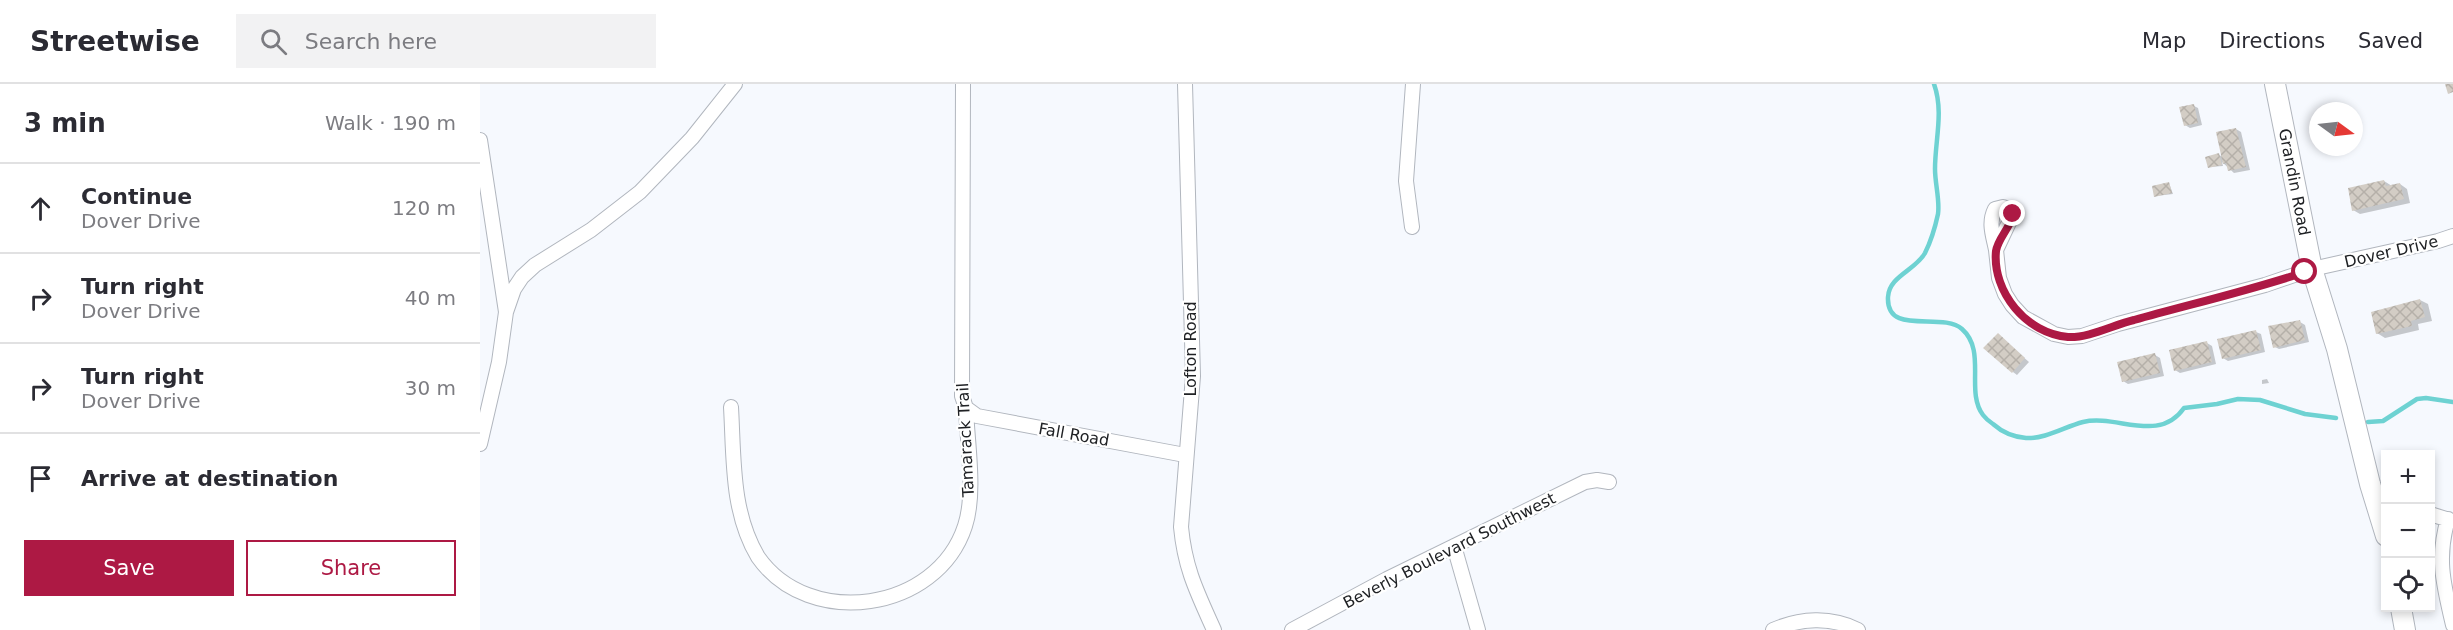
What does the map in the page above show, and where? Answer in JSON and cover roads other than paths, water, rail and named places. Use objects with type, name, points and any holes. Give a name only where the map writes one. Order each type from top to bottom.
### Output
[{"type":"street","points":[[480,444],[499,362],[506,312],[514,289],[522,277],[535,265],[591,230],[640,192],[667,166],[735,84]]},
{"type":"street","name":"Tamarack Trail","points":[[731,407],[738,502],[752,546],[773,575],[802,596],[839,606],[878,604],[911,591],[927,580],[957,544],[969,512],[966,408],[962,396],[963,84]]},
{"type":"street","name":"Lofton Road","points":[[1185,84],[1193,320],[1192,376],[1181,527],[1183,550],[1189,573],[1214,630]]},
{"type":"street","points":[[1412,227],[1406,181],[1413,84]]},
{"type":"street","name":"Grandin Road","points":[[2275,84],[2312,269],[2337,348],[2354,419],[2380,499]]},
{"type":"street","points":[[480,140],[506,312]]},
{"type":"street","name":"Dover Drive","points":[[1996,250],[1999,278],[2012,305],[2023,317],[2038,327],[2068,337],[2082,336],[2118,324],[2265,285],[2312,269],[2453,236]]},
{"type":"street","name":"Fall Road","points":[[966,408],[977,416],[1185,455]]},
{"type":"street","name":"Beverly Boulevard Southwest","points":[[1293,630],[1454,546],[1585,482],[1597,480],[1609,482]]},
{"type":"street","points":[[2435,516],[2450,520],[2442,538],[2440,558],[2442,578],[2453,625]]},
{"type":"street","points":[[1454,546],[1478,630]]},
{"type":"street","points":[[2402,612],[2405,630]]},
{"type":"street","points":[[1773,630],[1796,622],[1812,620],[1841,623],[1858,630]]},
{"type":"waterway","points":[[1934,84],[1939,116],[1935,169],[1938,214],[1925,253],[1916,264],[1898,278],[1888,297],[1890,309],[1896,316],[1905,320],[1942,322],[1962,329],[1973,348],[1978,405],[1988,420],[2008,434],[2033,438],[2083,422],[2110,422],[2137,426],[2162,424],[2174,419],[2184,408],[2238,399],[2260,400],[2305,414],[2336,418]]},
{"type":"waterway","points":[[2368,422],[2383,421],[2417,399],[2453,402]]}]
